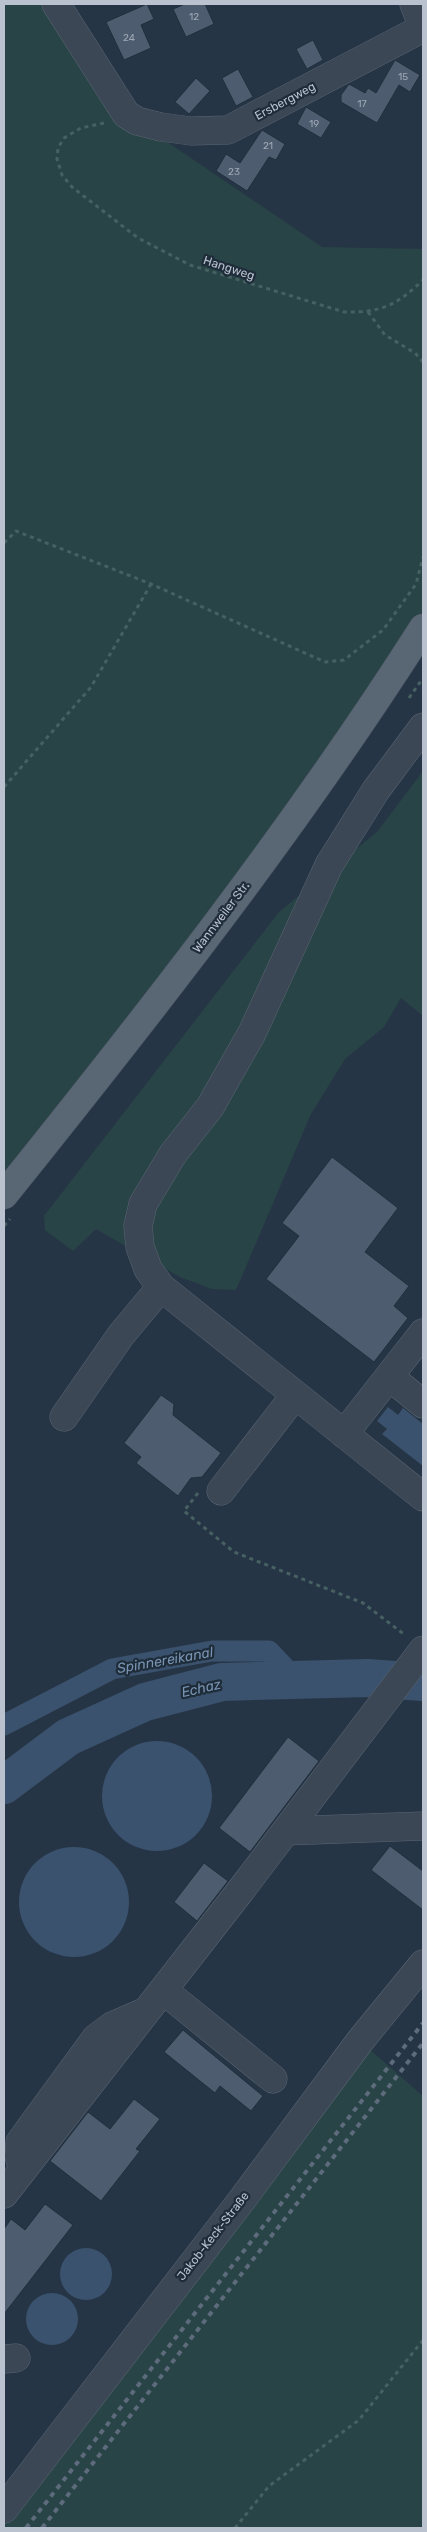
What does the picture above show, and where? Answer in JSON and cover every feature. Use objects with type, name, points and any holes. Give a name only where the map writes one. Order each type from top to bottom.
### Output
[{"type":"main road","name":"Wannweiler Str.","points":[[4,1194],[127,1040],[227,909],[339,753],[423,628]]},
{"type":"street","points":[[56,4],[126,114],[137,121]]},
{"type":"street","points":[[414,4],[423,28]]},
{"type":"street","name":"Ersbergweg","points":[[137,121],[191,131],[228,130],[423,28]]},
{"type":"street","points":[[423,727],[376,790],[329,865],[252,1033],[210,1107],[173,1154],[143,1204],[138,1226],[140,1247],[148,1269],[161,1287],[423,1497]]},
{"type":"street","points":[[64,1417],[121,1335],[161,1287]]},
{"type":"street","points":[[344,1434],[423,1333]]},
{"type":"street","points":[[390,1377],[423,1404]]},
{"type":"street","points":[[221,1491],[295,1395]]},
{"type":"street","points":[[4,2194],[286,1831],[379,1708],[416,1644]]},
{"type":"street","points":[[286,1831],[423,1826]]},
{"type":"street","name":"Jakob-Keck-Straße","points":[[4,2509],[241,2201],[360,2041],[423,1964]]},
{"type":"street","points":[[163,1990],[273,2079]]},
{"type":"path","name":"Hangweg","points":[[137,121],[109,122],[81,128],[64,138],[58,148],[57,159],[62,175],[72,187],[138,238],[157,249],[190,265],[306,302],[344,312],[368,312],[386,308],[406,296],[423,280]]},
{"type":"path","points":[[368,312],[385,335],[415,353],[423,362]]},
{"type":"path","points":[[4,543],[16,531],[151,584],[325,662],[344,660],[382,630],[416,584],[423,557]]},
{"type":"path","points":[[4,787],[91,686],[151,584]]},
{"type":"path","points":[[221,1491],[201,1490],[184,1511],[234,1552],[363,1603],[416,1644]]},
{"type":"path","points":[[235,2528],[269,2486],[360,2420],[423,2340]]},
{"type":"green space","points":[[4,4],[56,4],[126,114],[322,247],[423,249],[423,634],[4,1181]]},
{"type":"green space","points":[[423,771],[423,1016],[401,998],[384,1027],[345,1059],[311,1114],[236,1290],[212,1289],[180,1277],[96,1229],[73,1251],[45,1230],[44,1216],[279,912],[377,832]]},
{"type":"green space","points":[[360,2041],[423,2096],[423,2528],[4,2528],[4,2509]]},
{"type":"water","points":[[388,1407],[398,1415],[403,1408],[423,1424],[423,1466],[382,1434],[387,1429],[377,1421]]},
{"type":"water","points":[[157,1741],[178,1745],[196,1757],[208,1775],[212,1796],[208,1817],[196,1835],[178,1847],[157,1851],[136,1847],[118,1835],[106,1817],[102,1796],[106,1775],[118,1757],[136,1745]]},
{"type":"water","points":[[74,1847],[95,1851],[113,1863],[125,1881],[129,1902],[125,1923],[113,1941],[95,1953],[74,1957],[53,1953],[35,1941],[23,1923],[19,1902],[23,1881],[35,1863],[53,1851]]},
{"type":"water","points":[[81,2248],[91,2248],[100,2252],[108,2260],[112,2274],[108,2288],[100,2296],[91,2300],[81,2300],[72,2296],[64,2288],[60,2279],[60,2269],[64,2260],[72,2252]]},
{"type":"water","points":[[47,2293],[57,2293],[66,2297],[74,2305],[78,2319],[74,2333],[66,2341],[57,2345],[47,2345],[38,2341],[30,2333],[26,2324],[26,2314],[30,2305],[38,2297]]},
{"type":"building","points":[[147,4],[154,19],[141,25],[151,48],[124,60],[106,22]]},
{"type":"building","points":[[185,4],[205,4],[214,24],[186,37],[173,9]]},
{"type":"building","points":[[313,40],[323,60],[307,69],[296,49]]},
{"type":"building","points":[[395,60],[420,75],[410,92],[399,85],[377,123],[341,102],[341,95],[349,84],[365,93],[368,88],[376,93]]},
{"type":"building","points":[[238,69],[253,97],[236,106],[222,78]]},
{"type":"building","points":[[196,78],[210,91],[189,114],[175,102]]},
{"type":"building","points":[[306,107],[331,122],[321,138],[297,124]]},
{"type":"building","points":[[262,130],[285,144],[276,160],[269,157],[247,191],[216,171],[226,154],[240,163]]},
{"type":"building","points":[[332,1157],[398,1208],[365,1252],[409,1286],[394,1306],[408,1318],[374,1362],[266,1279],[299,1236],[282,1223]]},
{"type":"building","points":[[161,1395],[174,1404],[173,1415],[221,1453],[202,1477],[191,1478],[178,1496],[136,1463],[141,1457],[124,1443]]},
{"type":"building","points":[[288,1737],[319,1761],[250,1852],[219,1828]]},
{"type":"building","points":[[390,1846],[423,1871],[423,1910],[371,1870]]},
{"type":"building","points":[[204,1863],[228,1881],[197,1921],[174,1902]]},
{"type":"building","points":[[183,2030],[263,2096],[251,2111],[220,2086],[215,2093],[164,2052]]},
{"type":"building","points":[[134,2099],[160,2119],[136,2149],[140,2151],[101,2201],[50,2161],[88,2112],[110,2129]]},
{"type":"building","points":[[45,2204],[73,2225],[4,2314],[4,2229],[11,2219],[25,2230]]},
{"type":"waterway","name":"Spinnereikanal","points":[[4,1725],[112,1669],[212,1651],[269,1651],[296,1680]]},
{"type":"waterway","name":"Echaz","points":[[4,1785],[68,1737],[145,1702],[222,1682],[367,1678],[423,1682]]},
{"type":"railway","points":[[26,2528],[423,2023]]},
{"type":"railway","points":[[42,2528],[423,2043]]}]
